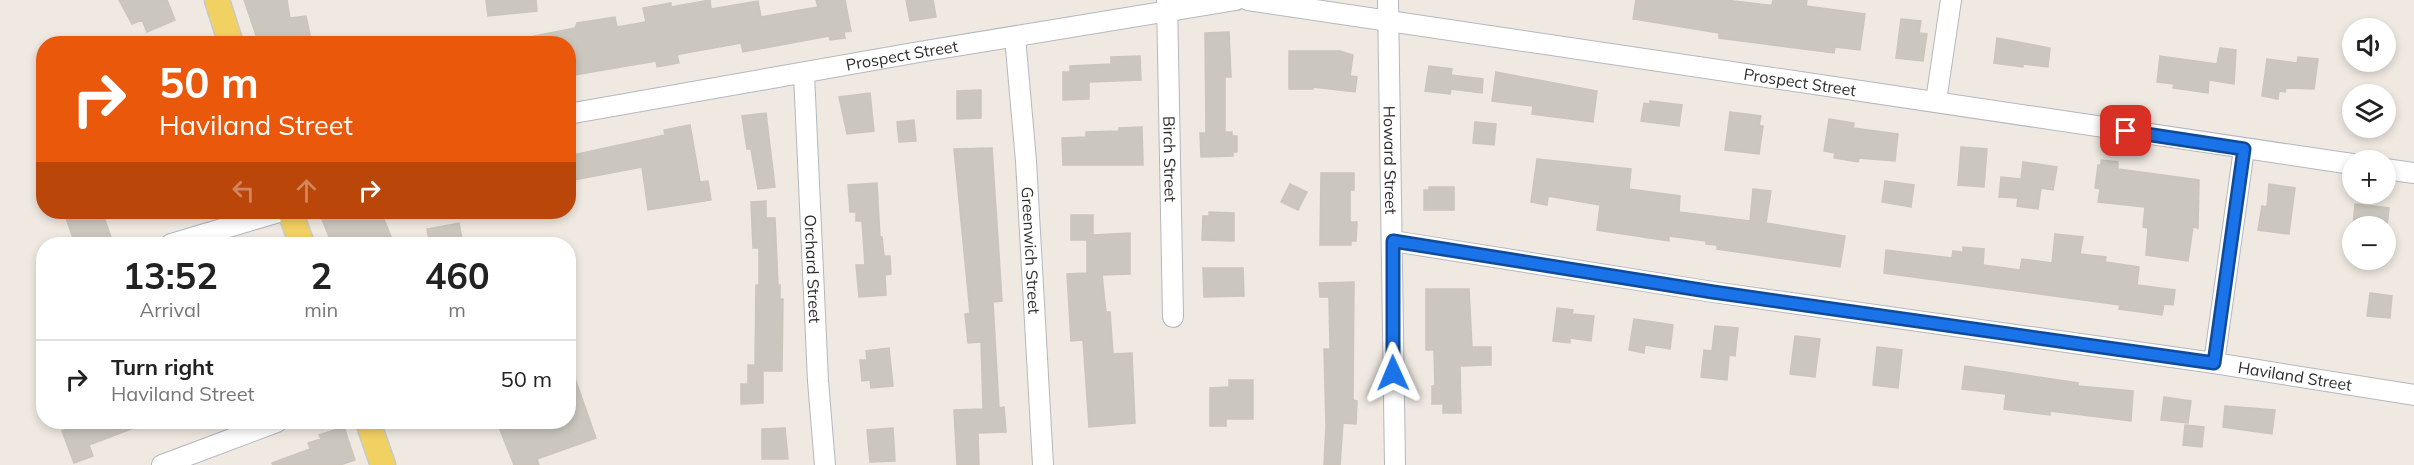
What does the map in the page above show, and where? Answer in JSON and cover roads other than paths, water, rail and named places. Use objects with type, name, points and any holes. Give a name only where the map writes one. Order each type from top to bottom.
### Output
[{"type":"main road","points":[[217,0],[228,36]]},
{"type":"main road","points":[[293,219],[299,237]]},
{"type":"main road","points":[[370,429],[382,465]]},
{"type":"street","name":"Prospect Street","points":[[576,113],[1015,37],[1167,5],[1236,0]]},
{"type":"street","name":"Prospect Street","points":[[1248,0],[2342,163]]},
{"type":"street","name":"Howard Street","points":[[1388,0],[1395,465]]},
{"type":"street","points":[[1936,101],[1951,0]]},
{"type":"street","name":"Birch Street","points":[[1167,5],[1173,317]]},
{"type":"street","name":"Greenwich Street","points":[[1015,37],[1026,160],[1043,465]]},
{"type":"street","name":"Orchard Street","points":[[804,74],[818,381],[825,465]]},
{"type":"street","points":[[2214,363],[2244,149]]},
{"type":"street","points":[[2396,170],[2414,172]]},
{"type":"street","points":[[195,237],[255,219]]},
{"type":"street","name":"Haviland Street","points":[[1393,241],[1713,292],[2214,363],[2414,395]]},
{"type":"street","points":[[162,465],[258,429]]}]
